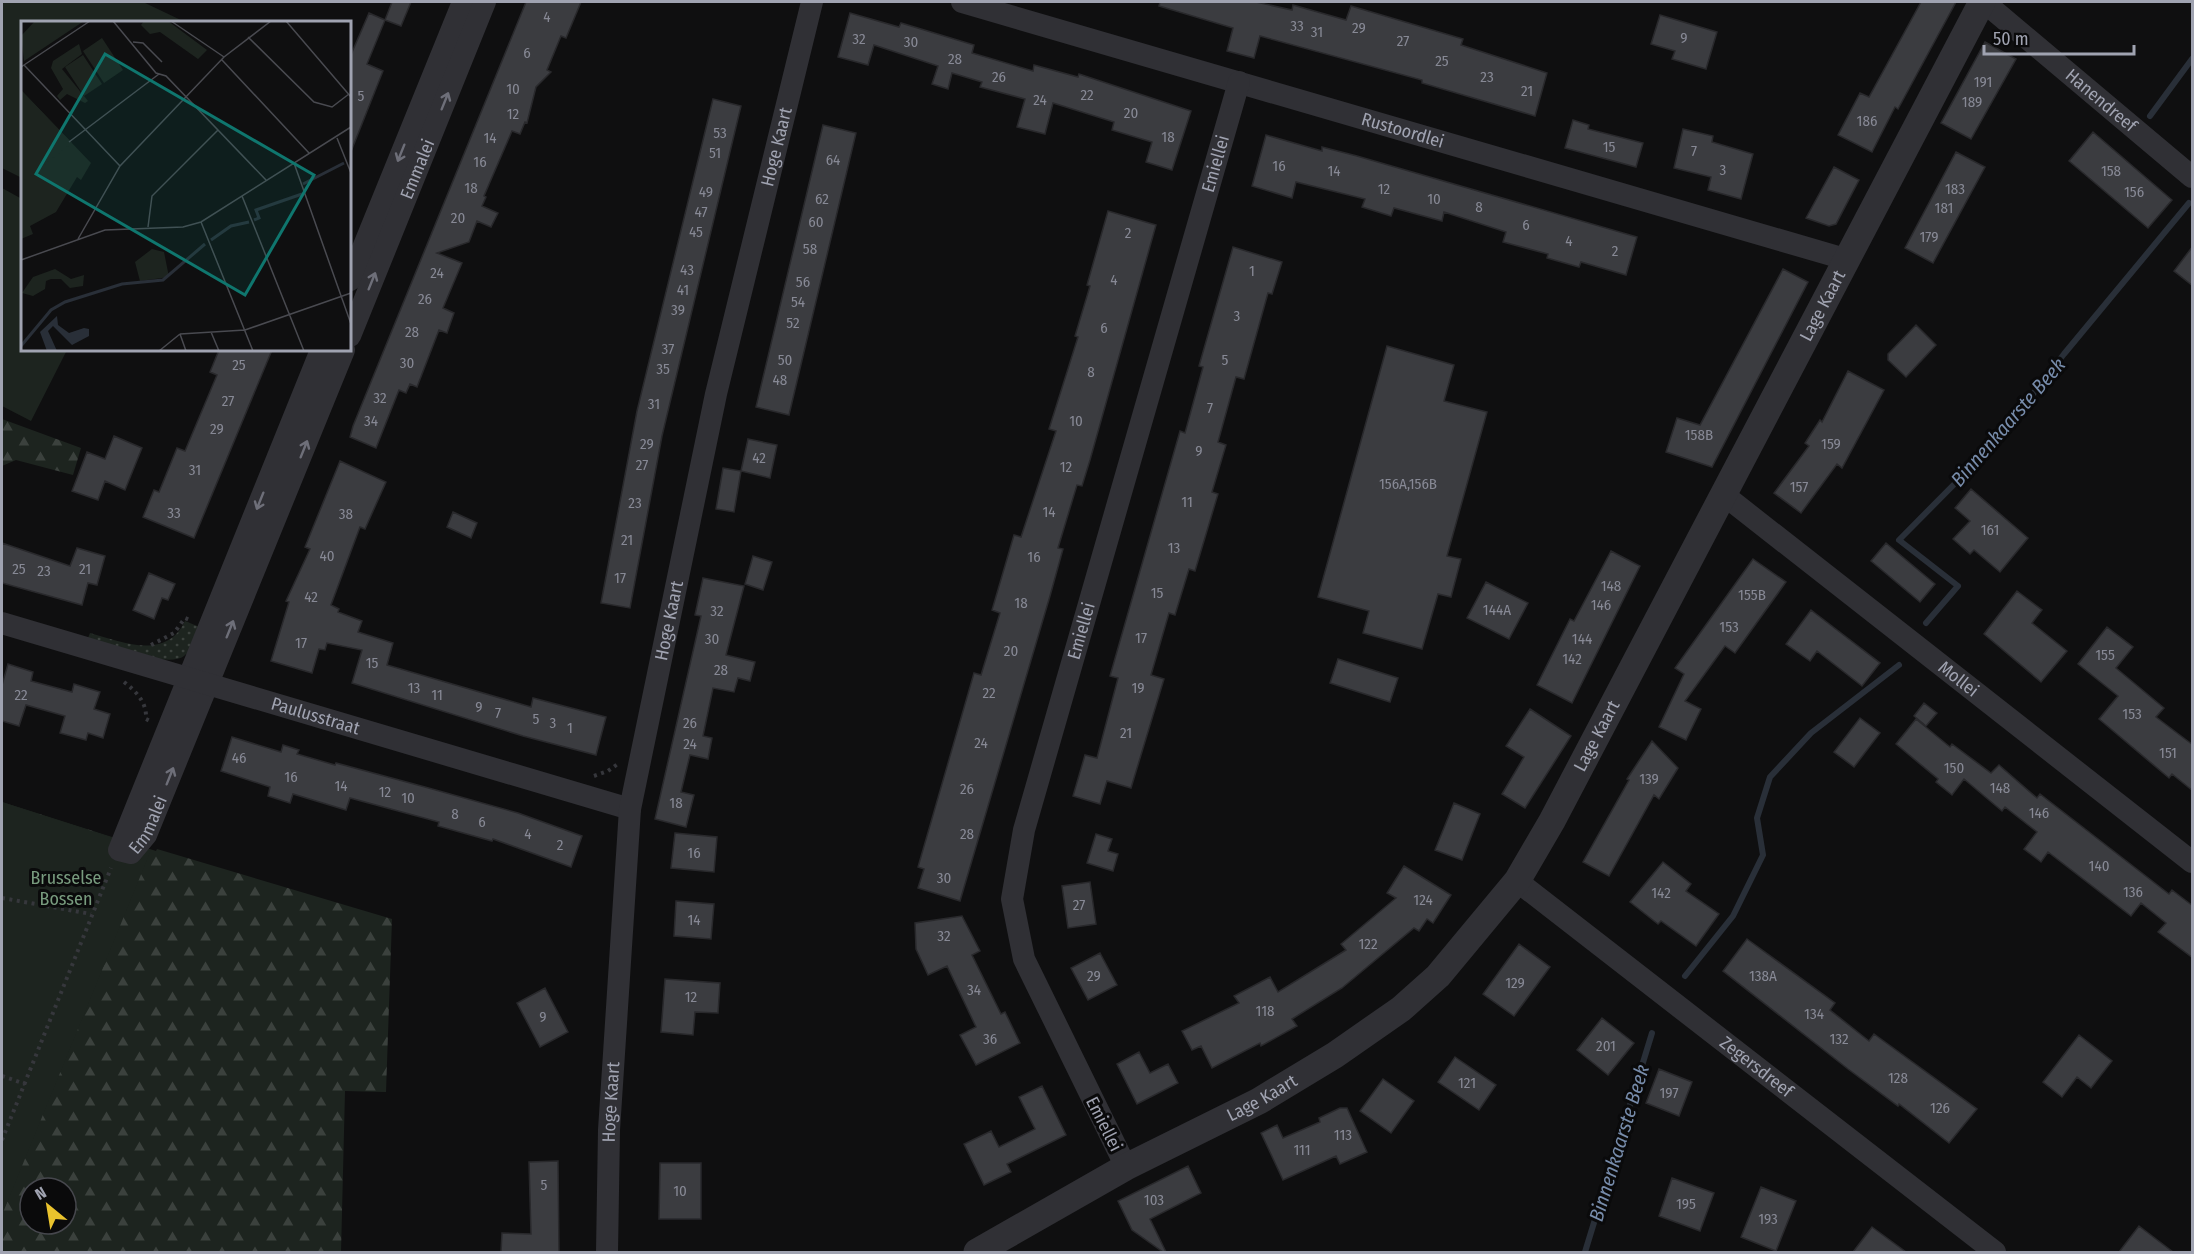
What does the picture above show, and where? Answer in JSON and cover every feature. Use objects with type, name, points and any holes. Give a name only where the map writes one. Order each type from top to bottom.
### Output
[{"type":"street","name":"Emmalei","points":[[351,278],[463,2]]},
{"type":"street","name":"Emmalei","points":[[351,334],[485,2]]},
{"type":"street","name":"Hoge Kaart","points":[[607,1252],[609,1130],[630,809],[716,394],[812,2]]},
{"type":"street","name":"Rustoordlei","points":[[962,2],[1845,259]]},
{"type":"street","name":"Hanendreef","points":[[1983,2],[2193,177]]},
{"type":"street","name":"Lage Kaart","points":[[977,1252],[1126,1167],[1259,1101],[1335,1055],[1401,1009],[1437,976],[1517,881],[1552,821],[1724,495],[1845,259],[1983,2]]},
{"type":"street","name":"Emiellei","points":[[1126,1167],[1024,959],[1012,899],[1024,830],[1239,82]]},
{"type":"street","name":"Emmalei","points":[[198,681],[321,351]]},
{"type":"street","name":"Emmalei","points":[[119,850],[198,681],[344,351]]},
{"type":"street","name":"Mollei","points":[[1724,495],[2193,862]]},
{"type":"street","name":"Paulusstraat","points":[[2,623],[630,809]]},
{"type":"street","name":"Zegersdreef","points":[[1517,881],[1995,1252]]},
{"type":"path","points":[[147,645],[169,637],[185,618],[193,622],[197,611]]},
{"type":"path","points":[[121,680],[139,696],[146,711],[146,719],[154,722]]},
{"type":"path","points":[[2,1140],[91,914],[119,850]]},
{"type":"path","points":[[2,898],[91,914]]},
{"type":"path","points":[[2,1076],[24,1084]]},
{"type":"green space","points":[[2,2],[143,2],[183,21],[21,21],[21,178],[2,168]]},
{"type":"green space","points":[[2,188],[21,198],[21,351],[66,351],[31,421],[2,406]]},
{"type":"green space","points":[[2,419],[81,448],[73,475],[16,460],[2,466]]},
{"type":"green space","points":[[185,621],[202,628],[187,653],[176,659],[151,658],[88,638],[90,633],[129,644],[155,645],[167,641],[177,633]]},
{"type":"green space","points":[[2,802],[156,851],[157,849],[392,919],[386,1092],[345,1091],[341,1252],[2,1252]]},
{"type":"green space","name":"Brusselse Bossen","points":[[2,802],[151,850],[2,1215]]},
{"type":"building","points":[[392,2],[411,2],[401,26],[385,20]]},
{"type":"building","points":[[526,2],[581,2],[566,38],[561,36],[547,70],[551,72],[536,87],[527,123],[525,122],[520,134],[512,131],[484,196],[486,197],[482,206],[498,213],[491,227],[477,221],[469,242],[437,253],[462,263],[443,308],[454,313],[447,333],[439,330],[417,387],[410,384],[406,393],[399,390],[376,448],[350,437],[353,426]]},
{"type":"building","points":[[1160,2],[1256,2],[1292,10],[1293,5],[1346,20],[1351,6],[1463,39],[1461,45],[1547,73],[1535,116],[1422,83],[1422,80],[1260,36],[1254,58],[1227,51],[1233,28],[1159,6]]},
{"type":"building","points":[[1921,2],[1956,2],[1898,109],[1895,107],[1872,152],[1838,135],[1860,93],[1869,97]]},
{"type":"building","points":[[369,13],[385,20],[367,64],[383,71],[351,151],[351,55]]},
{"type":"building","points":[[850,13],[899,27],[901,23],[974,45],[972,53],[1033,71],[1034,65],[1078,77],[1079,74],[1191,111],[1172,170],[1146,162],[1152,142],[1112,130],[1114,122],[1053,103],[1045,134],[1017,127],[1025,99],[980,87],[982,82],[952,73],[948,89],[932,84],[938,66],[874,45],[868,65],[838,57]]},
{"type":"building","points":[[1660,15],[1717,32],[1706,69],[1672,59],[1675,51],[1651,44]]},
{"type":"building","points":[[1985,42],[2016,59],[1971,139],[1941,123]]},
{"type":"building","points":[[713,99],[741,106],[662,436],[630,608],[601,603],[637,411]]},
{"type":"building","points":[[1573,120],[1589,125],[1588,129],[1643,143],[1636,167],[1565,148]]},
{"type":"building","points":[[823,125],[856,133],[789,415],[756,407]]},
{"type":"building","points":[[1683,129],[1713,136],[1712,142],[1753,154],[1741,199],[1708,190],[1711,177],[1674,168]]},
{"type":"building","points":[[2093,132],[2172,200],[2148,228],[2069,161]]},
{"type":"building","points":[[1266,135],[1322,151],[1322,147],[1357,156],[1637,237],[1626,275],[1581,262],[1579,267],[1547,258],[1548,254],[1503,242],[1506,232],[1444,212],[1442,221],[1394,208],[1391,216],[1362,207],[1365,199],[1296,182],[1292,198],[1252,186]]},
{"type":"building","points":[[1956,152],[1985,167],[1933,263],[1905,248]]},
{"type":"building","points":[[1834,167],[1859,180],[1836,224],[1829,226],[1806,218]]},
{"type":"building","points":[[1108,211],[1156,225],[1090,460],[1082,486],[1077,485],[1058,548],[1063,549],[1050,596],[960,901],[918,888],[924,869],[918,867],[974,673],[981,675],[1000,613],[992,610],[1014,535],[1021,537],[1056,431],[1049,429],[1078,337],[1075,336],[1090,286],[1087,285]]},
{"type":"building","points":[[2193,246],[2193,286],[2174,271]]},
{"type":"building","points":[[1233,247],[1282,262],[1272,294],[1268,293],[1244,379],[1236,377],[1218,442],[1226,445],[1212,492],[1218,494],[1195,571],[1189,569],[1175,615],[1169,613],[1151,675],[1164,679],[1131,788],[1107,781],[1100,804],[1073,796],[1085,755],[1097,758],[1118,678],[1110,676],[1180,431],[1185,433],[1203,367],[1199,366]]},
{"type":"building","points":[[1783,269],[1808,282],[1712,467],[1666,452],[1677,418],[1700,425]]},
{"type":"building","points":[[1916,325],[1936,345],[1906,377],[1888,360],[1888,354]]},
{"type":"building","points":[[1387,346],[1454,365],[1444,401],[1487,412],[1447,556],[1461,559],[1451,597],[1438,594],[1422,649],[1363,633],[1369,611],[1318,597]]},
{"type":"building","points":[[219,351],[272,351],[194,538],[143,517],[154,490],[159,492],[177,448],[185,451],[217,375],[210,372]]},
{"type":"building","points":[[1848,371],[1884,390],[1842,468],[1837,464],[1801,513],[1774,493],[1809,446],[1805,443],[1820,420],[1822,422]]},
{"type":"building","points":[[114,436],[142,448],[125,490],[105,481],[98,500],[72,491],[87,452],[105,459]]},
{"type":"building","points":[[748,439],[777,445],[770,478],[741,471]]},
{"type":"building","points":[[340,461],[386,482],[365,529],[360,527],[331,605],[339,609],[338,612],[362,621],[358,632],[393,643],[387,665],[531,707],[533,698],[606,717],[596,755],[523,736],[352,683],[362,650],[327,643],[325,650],[319,649],[312,673],[271,661],[289,602],[286,601],[310,549],[305,547]]},
{"type":"building","points":[[723,468],[741,471],[734,512],[716,509]]},
{"type":"building","points":[[1971,489],[2028,538],[2000,572],[1974,550],[1970,554],[1953,539],[1970,521],[1955,508]]},
{"type":"building","points":[[453,512],[477,523],[471,538],[447,527]]},
{"type":"building","points":[[2,543],[70,566],[77,548],[105,556],[97,585],[88,583],[82,605],[2,583]]},
{"type":"building","points":[[1886,543],[1935,584],[1920,602],[1871,561]]},
{"type":"building","points":[[1611,551],[1640,566],[1572,703],[1537,685],[1570,619],[1574,621]]},
{"type":"building","points":[[753,556],[772,562],[763,590],[745,584]]},
{"type":"building","points":[[1753,559],[1786,582],[1735,653],[1725,646],[1685,701],[1701,709],[1686,740],[1659,727],[1684,674],[1675,668]]},
{"type":"building","points":[[149,573],[175,584],[168,600],[162,598],[154,619],[133,610]]},
{"type":"building","points":[[703,578],[744,586],[726,655],[755,662],[750,681],[738,678],[734,692],[713,688],[703,736],[712,738],[708,759],[690,755],[681,792],[694,795],[686,827],[655,819],[701,616],[695,615]]},
{"type":"building","points":[[1486,582],[1528,603],[1509,639],[1467,618]]},
{"type":"building","points":[[2017,591],[2042,610],[2032,623],[2067,651],[2041,682],[1984,634]]},
{"type":"building","points":[[1811,610],[1880,663],[1862,686],[1817,651],[1810,661],[1786,644]]},
{"type":"building","points":[[2107,627],[2133,647],[2116,668],[2164,708],[2156,717],[2193,745],[2193,791],[2172,774],[2169,778],[2099,719],[2118,696],[2078,664]]},
{"type":"building","points":[[1338,659],[1398,678],[1390,702],[1330,683]]},
{"type":"building","points":[[8,664],[33,672],[31,681],[72,692],[74,684],[100,692],[94,709],[110,714],[103,738],[88,733],[86,740],[60,733],[65,716],[26,705],[19,726],[2,721],[2,685]]},
{"type":"building","points":[[1924,703],[1937,713],[1926,726],[1914,716]]},
{"type":"building","points":[[1530,709],[1571,736],[1525,808],[1502,794],[1524,757],[1506,746]]},
{"type":"building","points":[[1860,718],[1880,733],[1854,767],[1834,752]]},
{"type":"building","points":[[1916,719],[1950,747],[1952,744],[1991,773],[1999,765],[2037,798],[2040,794],[2169,894],[2172,890],[2193,906],[2193,958],[2158,932],[2166,923],[2141,903],[2131,916],[2048,852],[2041,862],[2024,849],[2037,832],[2005,807],[2002,811],[1964,779],[1952,795],[1936,782],[1938,779],[1896,744]]},
{"type":"building","points":[[232,737],[281,752],[283,745],[299,750],[297,754],[518,813],[582,836],[571,867],[493,839],[492,841],[438,826],[439,822],[350,798],[346,810],[293,794],[290,803],[268,796],[270,787],[221,771]]},
{"type":"building","points":[[1652,741],[1678,768],[1659,799],[1654,795],[1609,876],[1583,862],[1629,780],[1627,779]]},
{"type":"building","points":[[1454,803],[1480,814],[1462,860],[1435,850]]},
{"type":"building","points":[[675,833],[717,837],[714,872],[671,868]]},
{"type":"building","points":[[1096,834],[1112,839],[1108,851],[1118,854],[1113,871],[1087,863]]},
{"type":"building","points":[[1663,862],[1691,884],[1686,891],[1719,914],[1696,946],[1661,921],[1658,924],[1630,902]]},
{"type":"building","points":[[1404,866],[1451,895],[1433,923],[1427,919],[1419,931],[1414,928],[1342,988],[1292,1019],[1297,1026],[1261,1046],[1260,1043],[1212,1068],[1201,1046],[1192,1050],[1182,1031],[1239,1003],[1234,996],[1270,977],[1278,992],[1346,950],[1341,944],[1396,898],[1387,893]]},
{"type":"building","points":[[1090,882],[1096,924],[1068,928],[1062,886]]},
{"type":"building","points":[[676,901],[714,904],[711,939],[674,936]]},
{"type":"building","points":[[962,916],[980,951],[972,955],[1001,1014],[1005,1012],[1020,1043],[976,1065],[960,1035],[976,1027],[947,966],[928,975],[916,949],[915,923]]},
{"type":"building","points":[[1747,939],[1835,1003],[1830,1010],[1869,1041],[1874,1034],[1977,1109],[1949,1143],[1899,1104],[1898,1106],[1848,1069],[1723,971]]},
{"type":"building","points":[[1519,944],[1550,967],[1514,1016],[1483,994]]},
{"type":"building","points":[[1100,953],[1117,985],[1088,1000],[1071,968]]},
{"type":"building","points":[[665,979],[720,983],[718,1013],[695,1012],[693,1035],[661,1032]]},
{"type":"building","points":[[545,988],[568,1032],[540,1047],[517,1003]]},
{"type":"building","points":[[1602,1018],[1634,1043],[1608,1075],[1577,1050]]},
{"type":"building","points":[[2079,1035],[2112,1061],[2091,1088],[2077,1077],[2062,1097],[2043,1082]]},
{"type":"building","points":[[1139,1052],[1150,1073],[1168,1064],[1178,1083],[1137,1104],[1117,1064]]},
{"type":"building","points":[[1455,1057],[1496,1085],[1479,1110],[1438,1082]]},
{"type":"building","points":[[1659,1069],[1692,1082],[1679,1116],[1646,1103]]},
{"type":"building","points":[[1383,1079],[1414,1101],[1391,1133],[1360,1111]]},
{"type":"building","points":[[1042,1086],[1066,1135],[1007,1164],[1011,1172],[984,1185],[964,1144],[991,1131],[999,1147],[1035,1129],[1019,1097]]},
{"type":"building","points":[[1340,1108],[1347,1108],[1367,1152],[1340,1164],[1336,1156],[1283,1180],[1261,1133],[1277,1125],[1283,1138],[1320,1122],[1319,1118]]},
{"type":"building","points":[[558,1161],[559,1252],[501,1252],[502,1233],[531,1234],[529,1162]]},
{"type":"building","points":[[660,1163],[701,1163],[701,1219],[659,1219]]},
{"type":"building","points":[[1188,1166],[1201,1193],[1150,1219],[1166,1252],[1163,1252],[1132,1230],[1118,1201]]},
{"type":"building","points":[[1672,1178],[1714,1193],[1700,1231],[1659,1216]]},
{"type":"building","points":[[1761,1187],[1796,1201],[1776,1251],[1741,1237]]},
{"type":"building","points":[[2139,1226],[2173,1252],[2119,1252]]},
{"type":"building","points":[[1872,1227],[1906,1252],[1853,1252]]},
{"type":"waterway","name":"Binnenkaarste Beek","points":[[2150,116],[2192,59]]},
{"type":"waterway","name":"Binnenkaarste Beek","points":[[1926,623],[1958,586],[1899,540],[1994,444],[2064,354],[2189,203]]},
{"type":"waterway","name":"Binnenkaarste Beek","points":[[1685,976],[1733,916],[1763,855],[1757,818],[1770,777],[1811,733],[1899,665]]},
{"type":"waterway","name":"Binnenkaarste Beek","points":[[1585,1252],[1652,1033]]}]
